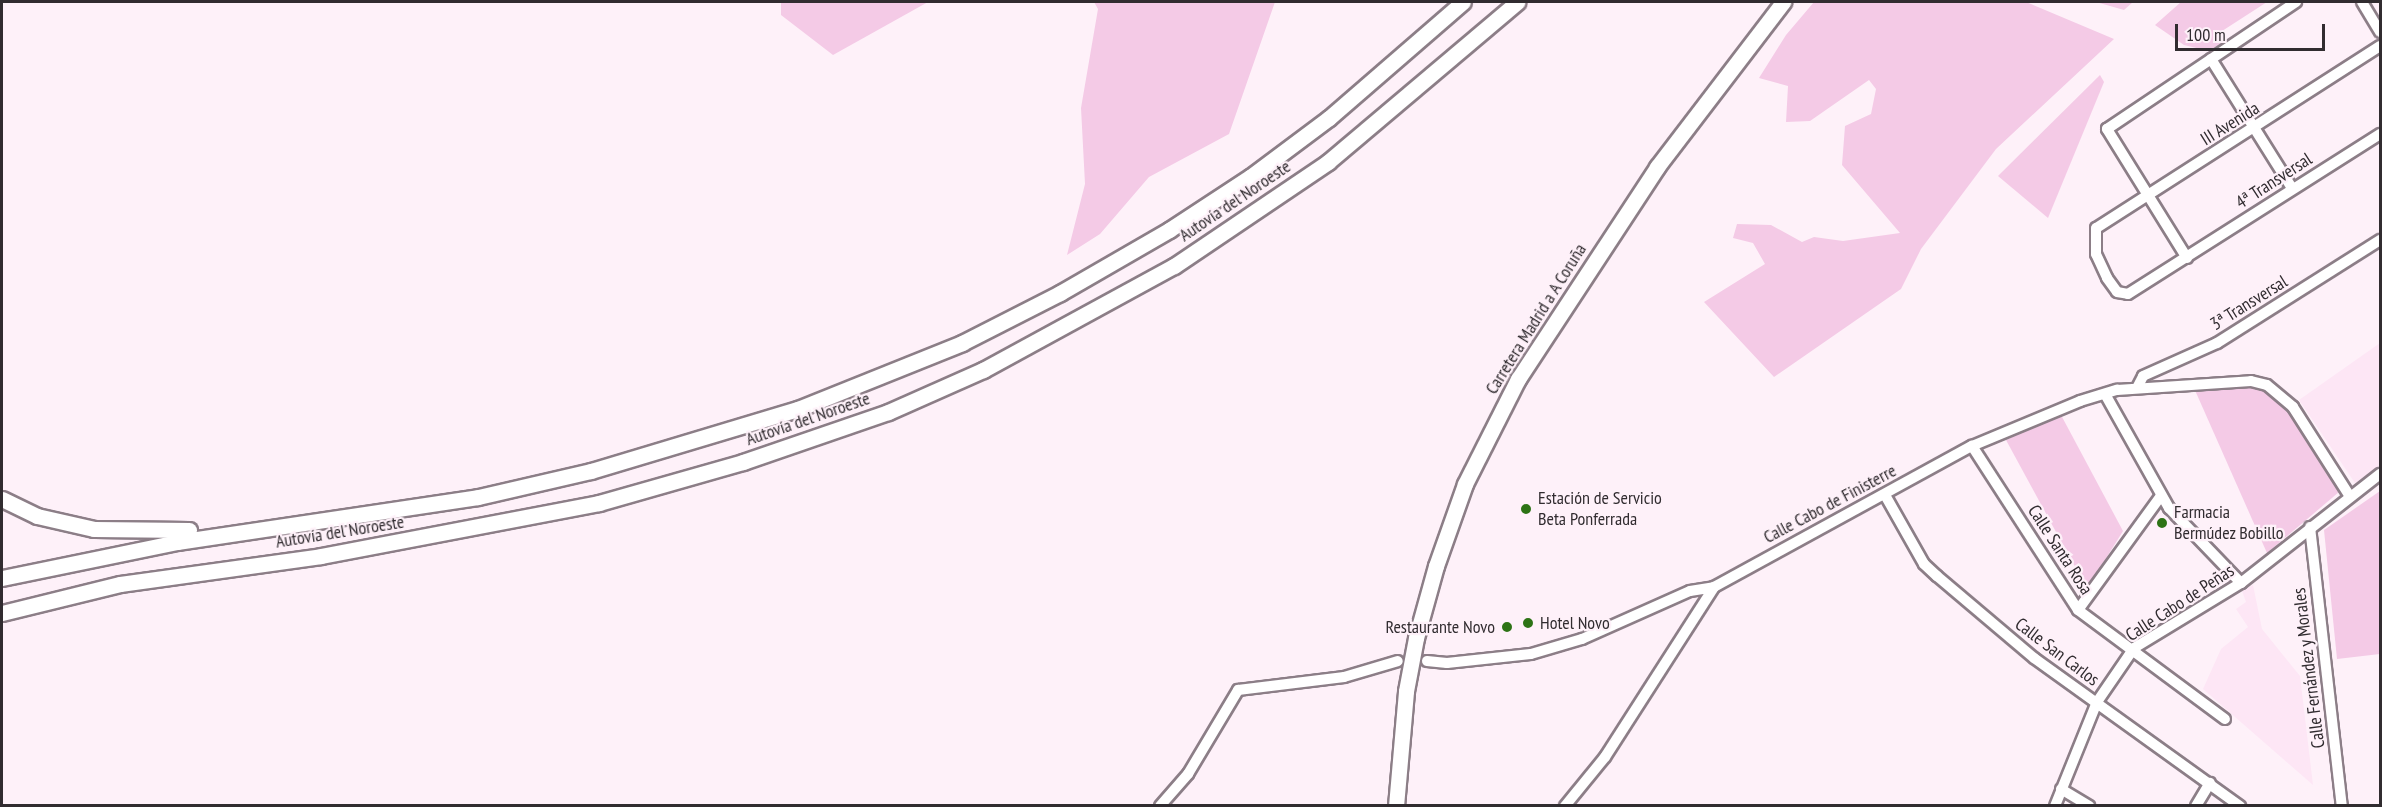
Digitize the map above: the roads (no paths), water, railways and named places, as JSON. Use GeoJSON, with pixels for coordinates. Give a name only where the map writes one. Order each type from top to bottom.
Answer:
{"type":"FeatureCollection","features":[{"type":"Feature","properties":{"kind":"highway","name":"Autovía del Noroeste"},"geometry":{"type":"LineString","coordinates":[[2,578],[177,542],[478,497],[563,476],[798,409],[962,343],[1060,294],[1250,177],[1338,110],[1463,2]]}},
{"type":"Feature","properties":{"kind":"highway","name":"Autovía del Noroeste"},"geometry":{"type":"LineString","coordinates":[[2,613],[120,584],[321,556],[598,503],[743,462],[888,412],[983,370],[1174,266],[1328,162],[1517,2]]}},
{"type":"Feature","properties":{"kind":"highway","name":"Carretera Madrid a A Coruña"},"geometry":{"type":"LineString","coordinates":[[1396,806],[1406,691],[1416,638],[1436,566],[1465,484],[1518,380],[1650,177],[1783,2]]}},
{"type":"Feature","properties":{"kind":"highway"},"geometry":{"type":"LineString","coordinates":[[2,499],[36,516],[70,525],[166,533],[368,508],[563,476]]}},
{"type":"Feature","properties":{"kind":"highway"},"geometry":{"type":"LineString","coordinates":[[2,620],[109,593],[321,556]]}},
{"type":"Feature","properties":{"kind":"street"},"geometry":{"type":"LineString","coordinates":[[2187,258],[2107,129],[2296,2]]}},
{"type":"Feature","properties":{"kind":"street"},"geometry":{"type":"LineString","coordinates":[[2362,2],[2380,32]]}},
{"type":"Feature","properties":{"kind":"street","name":"III Avenida"},"geometry":{"type":"LineString","coordinates":[[2122,293],[2107,278],[2096,254],[2096,228],[2256,129],[2380,46]]}},
{"type":"Feature","properties":{"kind":"street"},"geometry":{"type":"LineString","coordinates":[[2211,59],[2292,188]]}},
{"type":"Feature","properties":{"kind":"street","name":"4ª Transversal"},"geometry":{"type":"LineString","coordinates":[[2122,293],[2128,294],[2187,258],[2292,188],[2380,134]]}},
{"type":"Feature","properties":{"kind":"street","name":"3ª Transversal"},"geometry":{"type":"LineString","coordinates":[[2137,388],[2143,376],[2217,343],[2380,240]]}},
{"type":"Feature","properties":{"kind":"street","name":"Calle Cabo de Finisterre"},"geometry":{"type":"LineString","coordinates":[[1427,661],[1458,662],[1531,654],[1582,639],[1690,591],[1714,587],[1972,446],[2105,394],[2137,388],[2251,381],[2275,389],[2294,407],[2349,495]]}},
{"type":"Feature","properties":{"kind":"street"},"geometry":{"type":"LineString","coordinates":[[2105,394],[2160,496],[2241,583]]}},
{"type":"Feature","properties":{"kind":"street","name":"Calle Santa Rosa"},"geometry":{"type":"LineString","coordinates":[[1972,446],[2078,610],[2134,648],[2225,719]]}},
{"type":"Feature","properties":{"kind":"street","name":"Calle Cabo de Peñas"},"geometry":{"type":"LineString","coordinates":[[2055,806],[2097,702],[2134,648],[2241,583],[2349,495],[2380,474]]}},
{"type":"Feature","properties":{"kind":"street","name":"Calle San Carlos"},"geometry":{"type":"LineString","coordinates":[[1885,495],[1924,564],[2034,658],[2240,806]]}},
{"type":"Feature","properties":{"kind":"street"},"geometry":{"type":"LineString","coordinates":[[2078,610],[2160,496]]}},
{"type":"Feature","properties":{"kind":"street","name":"Calle Fernández y Morales"},"geometry":{"type":"LineString","coordinates":[[2310,527],[2342,806]]}},
{"type":"Feature","properties":{"kind":"street"},"geometry":{"type":"LineString","coordinates":[[1565,806],[1605,757],[1714,587]]}},
{"type":"Feature","properties":{"kind":"street"},"geometry":{"type":"LineString","coordinates":[[1160,806],[1188,774],[1238,690],[1344,677],[1398,661]]}},
{"type":"Feature","properties":{"kind":"street"},"geometry":{"type":"LineString","coordinates":[[2196,806],[2210,783]]}},
{"type":"Feature","properties":{"kind":"street"},"geometry":{"type":"LineString","coordinates":[[2061,789],[2089,806]]}},
{"type":"Feature","properties":{"kind":"place","name":"Estación de Servicio Beta Ponferrada"},"geometry":{"type":"Point","coordinates":[1526,509]}},
{"type":"Feature","properties":{"kind":"place","name":"Farmacia Bermúdez Bobillo"},"geometry":{"type":"Point","coordinates":[2162,523]}},
{"type":"Feature","properties":{"kind":"place","name":"Hotel Novo"},"geometry":{"type":"Point","coordinates":[1528,623]}},
{"type":"Feature","properties":{"kind":"place","name":"Restaurante Novo"},"geometry":{"type":"Point","coordinates":[1507,627]}}]}
